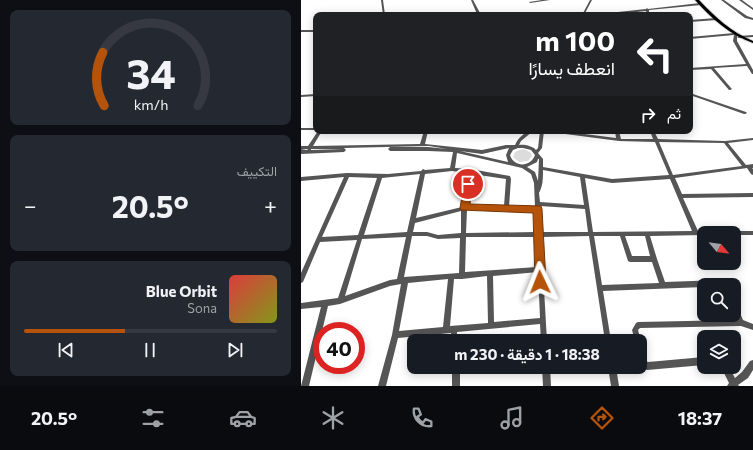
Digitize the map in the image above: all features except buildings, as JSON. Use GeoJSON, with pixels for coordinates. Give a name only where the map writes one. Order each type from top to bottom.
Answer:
{"type":"FeatureCollection","features":[{"type":"Feature","properties":{"kind":"main road"},"geometry":{"type":"LineString","coordinates":[[697,0],[735,35],[753,42]]}},
{"type":"Feature","properties":{"kind":"street"},"geometry":{"type":"LineString","coordinates":[[382,0],[384,12]]}},
{"type":"Feature","properties":{"kind":"street"},"geometry":{"type":"LineString","coordinates":[[472,0],[478,12]]}},
{"type":"Feature","properties":{"kind":"street"},"geometry":{"type":"LineString","coordinates":[[530,2],[549,0]]}},
{"type":"Feature","properties":{"kind":"street"},"geometry":{"type":"LineString","coordinates":[[585,12],[591,0]]}},
{"type":"Feature","properties":{"kind":"street"},"geometry":{"type":"LineString","coordinates":[[666,0],[671,6]]}},
{"type":"Feature","properties":{"kind":"street"},"geometry":{"type":"LineString","coordinates":[[722,0],[747,17],[753,19]]}},
{"type":"Feature","properties":{"kind":"street"},"geometry":{"type":"LineString","coordinates":[[740,0],[753,9]]}},
{"type":"Feature","properties":{"kind":"street"},"geometry":{"type":"LineString","coordinates":[[623,12],[700,4]]}},
{"type":"Feature","properties":{"kind":"street"},"geometry":{"type":"LineString","coordinates":[[693,21],[716,19]]}},
{"type":"Feature","properties":{"kind":"street"},"geometry":{"type":"LineString","coordinates":[[301,31],[313,31]]}},
{"type":"Feature","properties":{"kind":"street"},"geometry":{"type":"LineString","coordinates":[[693,38],[735,35],[735,41],[753,73]]}},
{"type":"Feature","properties":{"kind":"street"},"geometry":{"type":"LineString","coordinates":[[739,37],[753,36]]}},
{"type":"Feature","properties":{"kind":"street"},"geometry":{"type":"LineString","coordinates":[[693,69],[748,65]]}},
{"type":"Feature","properties":{"kind":"street"},"geometry":{"type":"LineString","coordinates":[[711,67],[730,89]]}},
{"type":"Feature","properties":{"kind":"street"},"geometry":{"type":"LineString","coordinates":[[301,97],[313,95]]}},
{"type":"Feature","properties":{"kind":"street"},"geometry":{"type":"LineString","coordinates":[[693,95],[745,112]]}},
{"type":"Feature","properties":{"kind":"street"},"geometry":{"type":"LineString","coordinates":[[301,129],[313,129]]}},
{"type":"Feature","properties":{"kind":"street"},"geometry":{"type":"LineString","coordinates":[[309,150],[318,134]]}},
{"type":"Feature","properties":{"kind":"street"},"geometry":{"type":"LineString","coordinates":[[422,145],[425,134]]}},
{"type":"Feature","properties":{"kind":"street"},"geometry":{"type":"LineString","coordinates":[[514,164],[510,162],[508,156],[509,152],[515,147],[519,140],[527,134]]}},
{"type":"Feature","properties":{"kind":"street"},"geometry":{"type":"LineString","coordinates":[[522,166],[533,163],[540,148],[542,134]]}},
{"type":"Feature","properties":{"kind":"street"},"geometry":{"type":"LineString","coordinates":[[573,134],[619,140],[657,142],[725,142],[753,139]]}},
{"type":"Feature","properties":{"kind":"street"},"geometry":{"type":"LineString","coordinates":[[618,134],[619,140]]}},
{"type":"Feature","properties":{"kind":"street"},"geometry":{"type":"LineString","coordinates":[[320,240],[409,234],[427,234],[438,237],[463,235],[697,233],[671,177],[654,134]]}},
{"type":"Feature","properties":{"kind":"street"},"geometry":{"type":"LineString","coordinates":[[725,142],[753,173]]}},
{"type":"Feature","properties":{"kind":"street"},"geometry":{"type":"LineString","coordinates":[[301,152],[317,149],[422,145],[482,152],[506,147],[530,147],[541,160],[540,183],[536,196]]}},
{"type":"Feature","properties":{"kind":"street"},"geometry":{"type":"LineString","coordinates":[[301,148],[309,150]]}},
{"type":"Feature","properties":{"kind":"street"},"geometry":{"type":"LineString","coordinates":[[317,149],[428,149],[455,152],[522,166],[534,174],[539,235],[543,334]]}},
{"type":"Feature","properties":{"kind":"street"},"geometry":{"type":"LineString","coordinates":[[452,169],[455,152]]}},
{"type":"Feature","properties":{"kind":"street"},"geometry":{"type":"LineString","coordinates":[[541,168],[612,180],[671,177],[749,167]]}},
{"type":"Feature","properties":{"kind":"street"},"geometry":{"type":"LineString","coordinates":[[301,179],[347,175],[388,176],[452,169],[470,171],[508,177],[506,208]]}},
{"type":"Feature","properties":{"kind":"street"},"geometry":{"type":"LineString","coordinates":[[382,386],[395,335],[409,234],[423,171]]}},
{"type":"Feature","properties":{"kind":"street"},"geometry":{"type":"LineString","coordinates":[[462,276],[465,208],[470,171]]}},
{"type":"Feature","properties":{"kind":"street"},"geometry":{"type":"LineString","coordinates":[[301,280],[320,240],[347,175]]}},
{"type":"Feature","properties":{"kind":"street"},"geometry":{"type":"LineString","coordinates":[[340,301],[359,237],[380,176]]}},
{"type":"Feature","properties":{"kind":"street"},"geometry":{"type":"LineString","coordinates":[[582,176],[601,288],[607,334]]}},
{"type":"Feature","properties":{"kind":"street"},"geometry":{"type":"LineString","coordinates":[[681,196],[753,195]]}},
{"type":"Feature","properties":{"kind":"street"},"geometry":{"type":"LineString","coordinates":[[413,221],[465,208],[587,207]]}},
{"type":"Feature","properties":{"kind":"street"},"geometry":{"type":"LineString","coordinates":[[741,233],[753,233]]}},
{"type":"Feature","properties":{"kind":"street"},"geometry":{"type":"LineString","coordinates":[[622,234],[630,259],[654,259]]}},
{"type":"Feature","properties":{"kind":"street"},"geometry":{"type":"LineString","coordinates":[[647,234],[663,284]]}},
{"type":"Feature","properties":{"kind":"street"},"geometry":{"type":"LineString","coordinates":[[301,306],[340,301],[402,280],[540,269]]}},
{"type":"Feature","properties":{"kind":"street"},"geometry":{"type":"LineString","coordinates":[[489,274],[491,325]]}},
{"type":"Feature","properties":{"kind":"street"},"geometry":{"type":"LineString","coordinates":[[451,277],[450,330],[451,334]]}},
{"type":"Feature","properties":{"kind":"street"},"geometry":{"type":"LineString","coordinates":[[601,288],[697,283]]}},
{"type":"Feature","properties":{"kind":"street"},"geometry":{"type":"LineString","coordinates":[[305,386],[325,304]]}},
{"type":"Feature","properties":{"kind":"street"},"geometry":{"type":"LineString","coordinates":[[395,335],[542,321]]}},
{"type":"Feature","properties":{"kind":"street"},"geometry":{"type":"LineString","coordinates":[[636,334],[635,330],[638,325],[741,323],[753,327]]}},
{"type":"Feature","properties":{"kind":"street"},"geometry":{"type":"LineString","coordinates":[[647,366],[697,362]]}},
{"type":"Feature","properties":{"kind":"street"},"geometry":{"type":"LineString","coordinates":[[728,374],[733,385],[745,375],[753,364]]}},
{"type":"Feature","properties":{"kind":"street"},"geometry":{"type":"LineString","coordinates":[[455,374],[456,386]]}},
{"type":"Feature","properties":{"kind":"street"},"geometry":{"type":"LineString","coordinates":[[546,374],[547,386]]}},
{"type":"Feature","properties":{"kind":"street"},"geometry":{"type":"LineString","coordinates":[[613,374],[615,386]]}},
{"type":"Feature","properties":{"kind":"shaded area"},"geometry":{"type":"Polygon","coordinates":[[[522,149],[531,153],[532,156],[528,161],[519,162],[513,157],[515,152],[522,149]]]}},
{"type":"Feature","properties":{"kind":"route"},"geometry":{"type":"LineString","coordinates":[[468,184],[465,208],[537,209],[540,282]]}}]}
